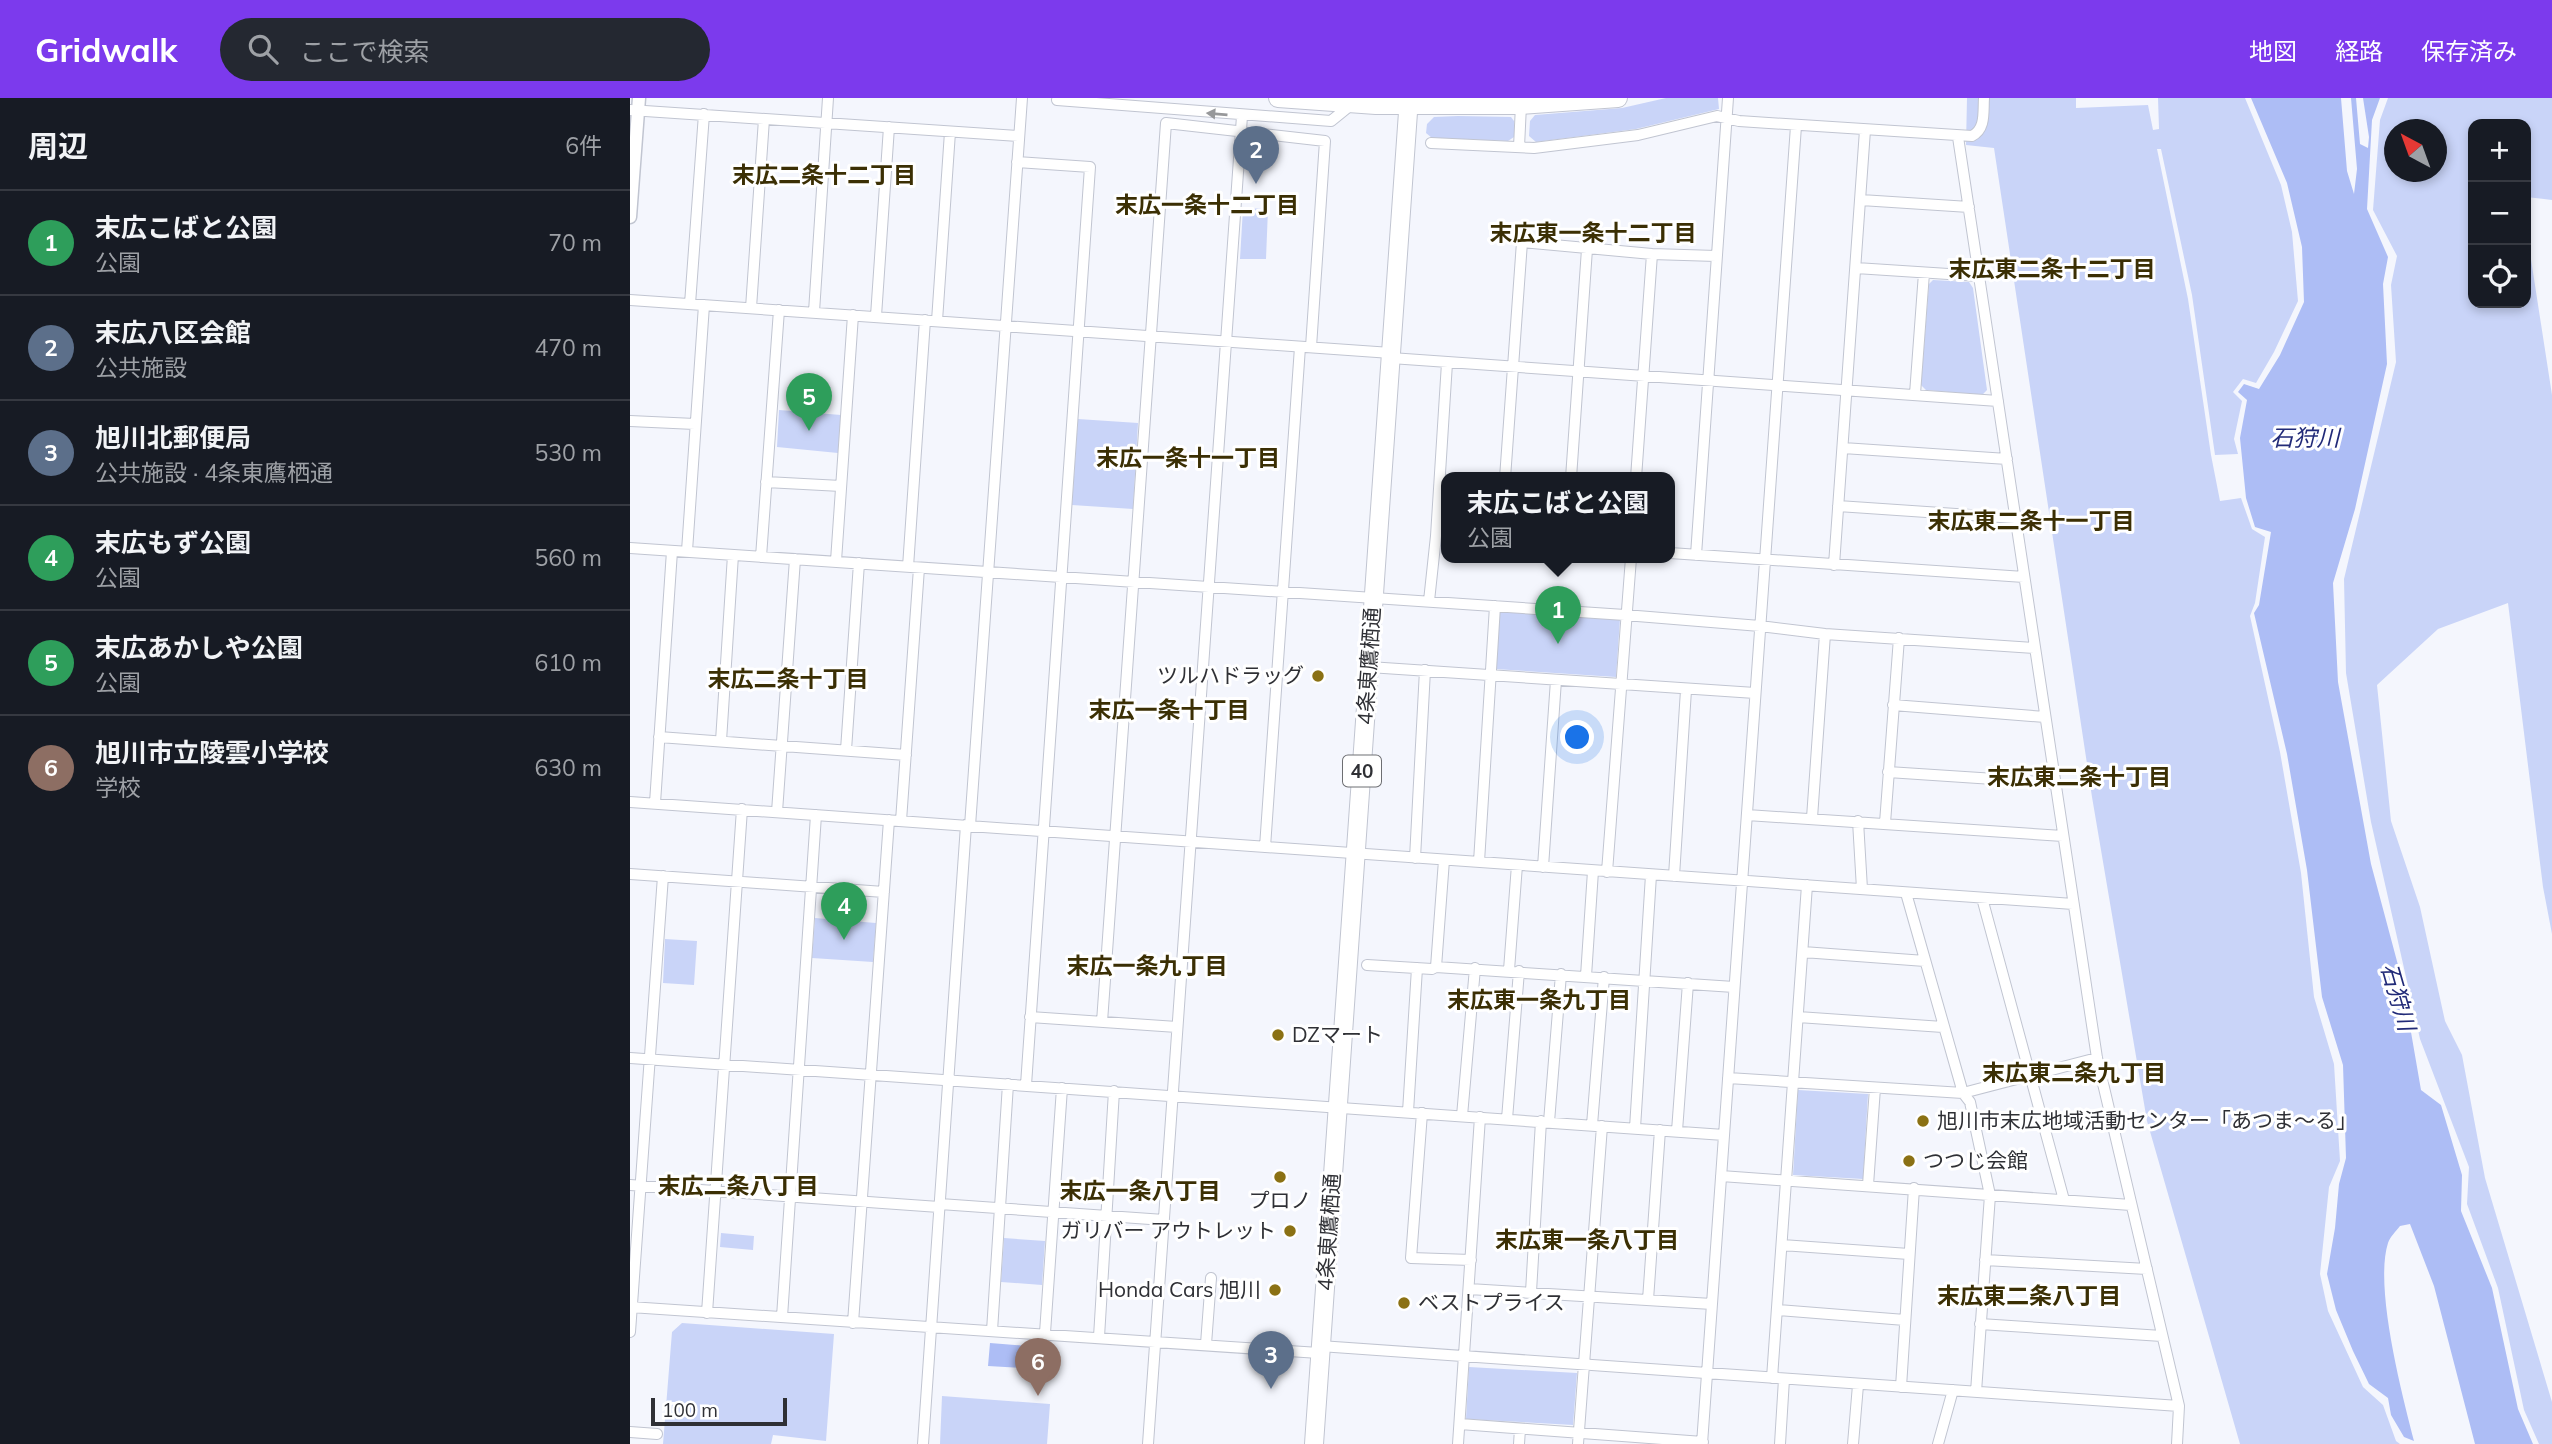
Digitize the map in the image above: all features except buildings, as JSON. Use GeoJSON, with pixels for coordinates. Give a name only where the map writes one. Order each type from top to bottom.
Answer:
{"type":"FeatureCollection","features":[{"type":"Feature","properties":{"kind":"highway"},"geometry":{"type":"LineString","coordinates":[[1278,98],[1352,104],[1409,102],[1521,105],[1618,98]]}},
{"type":"Feature","properties":{"kind":"highway","name":"4条東鷹栖通"},"geometry":{"type":"LineString","coordinates":[[1314,1444],[1409,102]]}},
{"type":"Feature","properties":{"kind":"street"},"geometry":{"type":"LineString","coordinates":[[814,312],[828,98]]}},
{"type":"Feature","properties":{"kind":"street"},"geometry":{"type":"LineString","coordinates":[[923,1444],[1022,98]]}},
{"type":"Feature","properties":{"kind":"street"},"geometry":{"type":"LineString","coordinates":[[1696,555],[1728,98]]}},
{"type":"Feature","properties":{"kind":"street"},"geometry":{"type":"LineString","coordinates":[[1431,143],[1519,148],[1593,142],[1638,135],[1717,116],[1796,126],[1972,136],[1979,133],[1982,126],[1984,98]]}},
{"type":"Feature","properties":{"kind":"street"},"geometry":{"type":"LineString","coordinates":[[1057,100],[1331,121],[1352,104]]}},
{"type":"Feature","properties":{"kind":"street"},"geometry":{"type":"LineString","coordinates":[[1519,148],[1521,105]]}},
{"type":"Feature","properties":{"kind":"street"},"geometry":{"type":"LineString","coordinates":[[630,217],[636,106],[764,119],[1019,136]]}},
{"type":"Feature","properties":{"kind":"street"},"geometry":{"type":"LineString","coordinates":[[690,304],[704,114]]}},
{"type":"Feature","properties":{"kind":"street"},"geometry":{"type":"LineString","coordinates":[[1148,1444],[1242,116]]}},
{"type":"Feature","properties":{"kind":"street"},"geometry":{"type":"LineString","coordinates":[[751,308],[764,119]]}},
{"type":"Feature","properties":{"kind":"street"},"geometry":{"type":"LineString","coordinates":[[1102,1022],[1166,123],[1325,141],[1283,594],[1265,847]]}},
{"type":"Feature","properties":{"kind":"street"},"geometry":{"type":"LineString","coordinates":[[1460,1424],[1520,1429],[1578,1439],[1702,1443],[1796,126]]}},
{"type":"Feature","properties":{"kind":"street"},"geometry":{"type":"LineString","coordinates":[[876,316],[889,128]]}},
{"type":"Feature","properties":{"kind":"street"},"geometry":{"type":"LineString","coordinates":[[1834,565],[1866,130]]}},
{"type":"Feature","properties":{"kind":"street"},"geometry":{"type":"LineString","coordinates":[[937,321],[950,132]]}},
{"type":"Feature","properties":{"kind":"street"},"geometry":{"type":"LineString","coordinates":[[1958,137],[2097,1058],[2179,1406],[2177,1444]]}},
{"type":"Feature","properties":{"kind":"street"},"geometry":{"type":"LineString","coordinates":[[1017,162],[1090,167],[1026,1085]]}},
{"type":"Feature","properties":{"kind":"street"},"geometry":{"type":"LineString","coordinates":[[1861,201],[1969,207]]}},
{"type":"Feature","properties":{"kind":"street"},"geometry":{"type":"LineString","coordinates":[[1505,472],[1522,242],[1652,254],[1716,256]]}},
{"type":"Feature","properties":{"kind":"street"},"geometry":{"type":"LineString","coordinates":[[1570,472],[1587,249]]}},
{"type":"Feature","properties":{"kind":"street"},"geometry":{"type":"LineString","coordinates":[[1636,472],[1652,254]]}},
{"type":"Feature","properties":{"kind":"street"},"geometry":{"type":"LineString","coordinates":[[1856,268],[1979,276]]}},
{"type":"Feature","properties":{"kind":"street"},"geometry":{"type":"LineString","coordinates":[[1915,394],[1924,273]]}},
{"type":"Feature","properties":{"kind":"street"},"geometry":{"type":"LineString","coordinates":[[630,300],[1306,347],[1447,363],[1643,378],[1998,401]]}},
{"type":"Feature","properties":{"kind":"street"},"geometry":{"type":"LineString","coordinates":[[687,551],[704,305]]}},
{"type":"Feature","properties":{"kind":"street"},"geometry":{"type":"LineString","coordinates":[[761,556],[779,310]]}},
{"type":"Feature","properties":{"kind":"street"},"geometry":{"type":"LineString","coordinates":[[836,562],[853,315]]}},
{"type":"Feature","properties":{"kind":"street"},"geometry":{"type":"LineString","coordinates":[[908,567],[925,320]]}},
{"type":"Feature","properties":{"kind":"street"},"geometry":{"type":"LineString","coordinates":[[1443,472],[1447,363]]}},
{"type":"Feature","properties":{"kind":"street"},"geometry":{"type":"LineString","coordinates":[[630,421],[695,424]]}},
{"type":"Feature","properties":{"kind":"street"},"geometry":{"type":"LineString","coordinates":[[1843,448],[2007,459]]}},
{"type":"Feature","properties":{"kind":"street"},"geometry":{"type":"LineString","coordinates":[[766,482],[841,486]]}},
{"type":"Feature","properties":{"kind":"street"},"geometry":{"type":"LineString","coordinates":[[1838,506],[2015,518]]}},
{"type":"Feature","properties":{"kind":"street"},"geometry":{"type":"LineString","coordinates":[[1429,601],[1441,536]]}},
{"type":"Feature","properties":{"kind":"street"},"geometry":{"type":"LineString","coordinates":[[630,548],[1134,581],[1283,594],[1429,601],[1760,626],[1825,634],[2035,648]]}},
{"type":"Feature","properties":{"kind":"street"},"geometry":{"type":"LineString","coordinates":[[655,803],[672,551]]}},
{"type":"Feature","properties":{"kind":"street"},"geometry":{"type":"LineString","coordinates":[[1675,553],[2024,578]]}},
{"type":"Feature","properties":{"kind":"street"},"geometry":{"type":"LineString","coordinates":[[721,741],[733,555]]}},
{"type":"Feature","properties":{"kind":"street"},"geometry":{"type":"LineString","coordinates":[[777,812],[795,559]]}},
{"type":"Feature","properties":{"kind":"street"},"geometry":{"type":"LineString","coordinates":[[846,750],[859,563]]}},
{"type":"Feature","properties":{"kind":"street"},"geometry":{"type":"LineString","coordinates":[[1607,872],[1630,563]]}},
{"type":"Feature","properties":{"kind":"street"},"geometry":{"type":"LineString","coordinates":[[853,1323],[884,892],[906,755],[919,568]]}},
{"type":"Feature","properties":{"kind":"street"},"geometry":{"type":"LineString","coordinates":[[1479,862],[1495,606]]}},
{"type":"Feature","properties":{"kind":"street"},"geometry":{"type":"LineString","coordinates":[[1812,818],[1825,634]]}},
{"type":"Feature","properties":{"kind":"street"},"geometry":{"type":"LineString","coordinates":[[1885,823],[1899,638]]}},
{"type":"Feature","properties":{"kind":"street"},"geometry":{"type":"LineString","coordinates":[[1369,667],[1755,693]]}},
{"type":"Feature","properties":{"kind":"street"},"geometry":{"type":"LineString","coordinates":[[1415,858],[1425,670]]}},
{"type":"Feature","properties":{"kind":"street"},"geometry":{"type":"LineString","coordinates":[[1543,867],[1556,680]]}},
{"type":"Feature","properties":{"kind":"street"},"geometry":{"type":"LineString","coordinates":[[1674,876],[1686,690]]}},
{"type":"Feature","properties":{"kind":"street"},"geometry":{"type":"LineString","coordinates":[[1894,705],[2045,717]]}},
{"type":"Feature","properties":{"kind":"street"},"geometry":{"type":"LineString","coordinates":[[659,737],[906,755]]}},
{"type":"Feature","properties":{"kind":"street"},"geometry":{"type":"LineString","coordinates":[[1888,772],[2055,783]]}},
{"type":"Feature","properties":{"kind":"street"},"geometry":{"type":"LineString","coordinates":[[630,802],[2073,904]]}},
{"type":"Feature","properties":{"kind":"street"},"geometry":{"type":"LineString","coordinates":[[708,1312],[742,809]]}},
{"type":"Feature","properties":{"kind":"street"},"geometry":{"type":"LineString","coordinates":[[782,1317],[816,815]]}},
{"type":"Feature","properties":{"kind":"street"},"geometry":{"type":"LineString","coordinates":[[1747,815],[2063,836]]}},
{"type":"Feature","properties":{"kind":"street"},"geometry":{"type":"LineString","coordinates":[[1858,821],[1861,890]]}},
{"type":"Feature","properties":{"kind":"street"},"geometry":{"type":"LineString","coordinates":[[1436,967],[1444,860]]}},
{"type":"Feature","properties":{"kind":"street"},"geometry":{"type":"LineString","coordinates":[[1507,1119],[1517,865]]}},
{"type":"Feature","properties":{"kind":"street"},"geometry":{"type":"LineString","coordinates":[[1586,976],[1593,871]]}},
{"type":"Feature","properties":{"kind":"street"},"geometry":{"type":"LineString","coordinates":[[630,874],[884,892]]}},
{"type":"Feature","properties":{"kind":"street"},"geometry":{"type":"LineString","coordinates":[[1635,1128],[1651,875]]}},
{"type":"Feature","properties":{"kind":"street"},"geometry":{"type":"LineString","coordinates":[[630,1332],[635,1186],[650,1060],[663,876]]}},
{"type":"Feature","properties":{"kind":"street"},"geometry":{"type":"LineString","coordinates":[[1772,1378],[1807,886]]}},
{"type":"Feature","properties":{"kind":"street"},"geometry":{"type":"LineString","coordinates":[[1906,892],[1943,1027],[1964,1093],[1970,1102],[1990,1195],[1976,1392]]}},
{"type":"Feature","properties":{"kind":"street"},"geometry":{"type":"LineString","coordinates":[[1982,898],[2064,1200]]}},
{"type":"Feature","properties":{"kind":"street"},"geometry":{"type":"LineString","coordinates":[[1802,952],[1925,961]]}},
{"type":"Feature","properties":{"kind":"street"},"geometry":{"type":"LineString","coordinates":[[1367,965],[1514,970],[1734,987]]}},
{"type":"Feature","properties":{"kind":"street"},"geometry":{"type":"LineString","coordinates":[[1408,1112],[1417,968]]}},
{"type":"Feature","properties":{"kind":"street"},"geometry":{"type":"LineString","coordinates":[[1462,1116],[1475,968]]}},
{"type":"Feature","properties":{"kind":"street"},"geometry":{"type":"LineString","coordinates":[[1531,1292],[1561,974]]}},
{"type":"Feature","properties":{"kind":"street"},"geometry":{"type":"LineString","coordinates":[[1578,1439],[1604,977]]}},
{"type":"Feature","properties":{"kind":"street"},"geometry":{"type":"LineString","coordinates":[[1677,1131],[1688,983]]}},
{"type":"Feature","properties":{"kind":"street"},"geometry":{"type":"LineString","coordinates":[[1030,1017],[1177,1027]]}},
{"type":"Feature","properties":{"kind":"street"},"geometry":{"type":"LineString","coordinates":[[1798,1017],[1943,1027]]}},
{"type":"Feature","properties":{"kind":"street"},"geometry":{"type":"LineString","coordinates":[[630,1058],[1724,1135]]}},
{"type":"Feature","properties":{"kind":"street"},"geometry":{"type":"LineString","coordinates":[[1728,1078],[1964,1093],[2097,1058]]}},
{"type":"Feature","properties":{"kind":"street"},"geometry":{"type":"LineString","coordinates":[[992,1331],[1008,1084]]}},
{"type":"Feature","properties":{"kind":"street"},"geometry":{"type":"LineString","coordinates":[[1045,1333],[1062,1088]]}},
{"type":"Feature","properties":{"kind":"street"},"geometry":{"type":"LineString","coordinates":[[1868,1185],[1875,1088]]}},
{"type":"Feature","properties":{"kind":"street"},"geometry":{"type":"LineString","coordinates":[[1099,1337],[1114,1091]]}},
{"type":"Feature","properties":{"kind":"street"},"geometry":{"type":"LineString","coordinates":[[1422,1113],[1411,1258],[1471,1260]]}},
{"type":"Feature","properties":{"kind":"street"},"geometry":{"type":"LineString","coordinates":[[1458,1444],[1480,1117]]}},
{"type":"Feature","properties":{"kind":"street"},"geometry":{"type":"LineString","coordinates":[[1648,1300],[1660,1130]]}},
{"type":"Feature","properties":{"kind":"street"},"geometry":{"type":"LineString","coordinates":[[1721,1175],[2131,1205]]}},
{"type":"Feature","properties":{"kind":"street"},"geometry":{"type":"LineString","coordinates":[[635,1186],[1164,1220]]}},
{"type":"Feature","properties":{"kind":"street"},"geometry":{"type":"LineString","coordinates":[[1901,1387],[1914,1188]]}},
{"type":"Feature","properties":{"kind":"street"},"geometry":{"type":"LineString","coordinates":[[1782,1245],[1909,1254]]}},
{"type":"Feature","properties":{"kind":"street"},"geometry":{"type":"LineString","coordinates":[[1985,1259],[2147,1269]]}},
{"type":"Feature","properties":{"kind":"street"},"geometry":{"type":"LineString","coordinates":[[1206,1344],[1211,1278]]}},
{"type":"Feature","properties":{"kind":"street"},"geometry":{"type":"LineString","coordinates":[[1469,1289],[1712,1304]]}},
{"type":"Feature","properties":{"kind":"street"},"geometry":{"type":"LineString","coordinates":[[631,1307],[930,1328],[1464,1356],[2179,1406]]}},
{"type":"Feature","properties":{"kind":"street"},"geometry":{"type":"LineString","coordinates":[[1778,1310],[1905,1320]]}},
{"type":"Feature","properties":{"kind":"street"},"geometry":{"type":"LineString","coordinates":[[1980,1324],[2162,1336]]}},
{"type":"Feature","properties":{"kind":"street"},"geometry":{"type":"LineString","coordinates":[[1780,1444],[1784,1379]]}},
{"type":"Feature","properties":{"kind":"street"},"geometry":{"type":"LineString","coordinates":[[1853,1444],[1858,1385]]}},
{"type":"Feature","properties":{"kind":"street"},"geometry":{"type":"LineString","coordinates":[[1938,1444],[1953,1390]]}},
{"type":"Feature","properties":{"kind":"street"},"geometry":{"type":"LineString","coordinates":[[1519,1444],[1520,1429]]}},
{"type":"Feature","properties":{"kind":"street"},"geometry":{"type":"LineString","coordinates":[[630,1432],[657,1434]]}},
{"type":"Feature","properties":{"kind":"shaded area"},"geometry":{"type":"Polygon","coordinates":[[[1666,98],[1718,98],[1719,109],[1636,129],[1536,142],[1529,136],[1530,121],[1535,115],[1622,108],[1666,98]]]}},
{"type":"Feature","properties":{"kind":"shaded area"},"geometry":{"type":"Polygon","coordinates":[[[1967,98],[2076,98],[2076,108],[2148,105],[2153,130],[2159,129],[2158,98],[2245,98],[2281,185],[2292,232],[2298,301],[2256,383],[2243,379],[2233,392],[2242,401],[2234,439],[2238,454],[2215,455],[2192,295],[2161,149],[2157,149],[2188,299],[2220,501],[2241,498],[2252,529],[2265,537],[2255,603],[2250,616],[2280,752],[2301,873],[2314,997],[2334,1064],[2340,1161],[2329,1187],[2320,1274],[2328,1311],[2363,1387],[2383,1405],[2396,1441],[2400,1444],[2240,1444],[2147,1121],[2092,797],[1994,148],[1966,145],[1967,98]]]}},
{"type":"Feature","properties":{"kind":"shaded area"},"geometry":{"type":"Polygon","coordinates":[[[2388,98],[2552,98],[2552,200],[2531,198],[2531,119],[2468,119],[2468,308],[2531,308],[2531,259],[2552,395],[2552,934],[2543,887],[2508,603],[2438,629],[2377,685],[2391,821],[2420,907],[2445,1021],[2462,1055],[2485,1178],[2552,1402],[2552,1444],[2539,1444],[2524,1410],[2498,1288],[2467,1204],[2469,1167],[2420,1039],[2371,822],[2346,673],[2344,579],[2396,362],[2391,285],[2397,256],[2373,210],[2380,120],[2388,98]]]}},
{"type":"Feature","properties":{"kind":"shaded area"},"geometry":{"type":"Polygon","coordinates":[[[1434,117],[1511,117],[1514,121],[1514,137],[1508,141],[1432,138],[1426,133],[1427,124],[1434,117]]]}},
{"type":"Feature","properties":{"kind":"shaded area"},"geometry":{"type":"Polygon","coordinates":[[[1243,208],[1268,209],[1266,259],[1240,259],[1243,208]]]}},
{"type":"Feature","properties":{"kind":"shaded area"},"geometry":{"type":"Polygon","coordinates":[[[1933,280],[1969,282],[1973,288],[1987,390],[1982,395],[1926,390],[1921,385],[1929,284],[1933,280]]]}},
{"type":"Feature","properties":{"kind":"shaded area"},"geometry":{"type":"Polygon","coordinates":[[[779,410],[841,415],[838,453],[777,447],[779,410]]]}},
{"type":"Feature","properties":{"kind":"shaded area"},"geometry":{"type":"Polygon","coordinates":[[[1078,419],[1138,423],[1133,509],[1072,505],[1078,419]]]}},
{"type":"Feature","properties":{"kind":"shaded area"},"geometry":{"type":"Polygon","coordinates":[[[1499,611],[1620,619],[1616,677],[1495,669],[1499,611]]]}},
{"type":"Feature","properties":{"kind":"shaded area"},"geometry":{"type":"Polygon","coordinates":[[[815,918],[876,923],[873,962],[812,958],[815,918]]]}},
{"type":"Feature","properties":{"kind":"shaded area"},"geometry":{"type":"Polygon","coordinates":[[[665,939],[697,941],[694,985],[663,983],[665,939]]]}},
{"type":"Feature","properties":{"kind":"shaded area"},"geometry":{"type":"Polygon","coordinates":[[[1798,1090],[1868,1094],[1863,1179],[1793,1175],[1798,1090]]]}},
{"type":"Feature","properties":{"kind":"shaded area"},"geometry":{"type":"Polygon","coordinates":[[[721,1233],[754,1236],[753,1250],[720,1247],[721,1233]]]}},
{"type":"Feature","properties":{"kind":"shaded area"},"geometry":{"type":"Polygon","coordinates":[[[1004,1238],[1045,1241],[1042,1285],[1001,1282],[1004,1238]]]}},
{"type":"Feature","properties":{"kind":"shaded area"},"geometry":{"type":"Polygon","coordinates":[[[682,1323],[834,1334],[826,1441],[773,1435],[771,1444],[663,1444],[672,1332],[682,1323]]]}},
{"type":"Feature","properties":{"kind":"shaded area"},"geometry":{"type":"Polygon","coordinates":[[[1469,1367],[1577,1373],[1573,1425],[1466,1419],[1469,1367]]]}},
{"type":"Feature","properties":{"kind":"shaded area"},"geometry":{"type":"Polygon","coordinates":[[[942,1396],[1050,1404],[1047,1444],[940,1444],[942,1396]]]}},
{"type":"Feature","properties":{"kind":"water","name":"石狩川"},"geometry":{"type":"Polygon","coordinates":[[[2251,98],[2341,98],[2347,171],[2354,194],[2357,169],[2351,98],[2356,98],[2360,144],[2368,148],[2363,98],[2380,98],[2372,120],[2367,209],[2388,257],[2383,284],[2387,364],[2355,509],[2333,583],[2338,682],[2371,864],[2402,980],[2421,1090],[2441,1105],[2462,1175],[2461,1211],[2492,1288],[2518,1409],[2533,1444],[2475,1444],[2434,1286],[2410,1224],[2400,1226],[2389,1241],[2384,1286],[2391,1341],[2414,1441],[2404,1437],[2391,1415],[2388,1398],[2369,1384],[2336,1310],[2327,1274],[2339,1184],[2346,1158],[2343,1065],[2322,997],[2307,870],[2287,754],[2254,613],[2259,605],[2271,532],[2255,527],[2246,498],[2240,438],[2247,400],[2238,392],[2244,384],[2259,389],[2280,355],[2304,302],[2302,247],[2287,183],[2251,98]]]}},
{"type":"Feature","properties":{"kind":"water"},"geometry":{"type":"Polygon","coordinates":[[[990,1343],[1039,1347],[1038,1369],[988,1366],[990,1343]]]}},
{"type":"Feature","properties":{"kind":"place","name":"末広八区会館"},"geometry":{"type":"Point","coordinates":[1256,184]}},
{"type":"Feature","properties":{"kind":"place","name":"末広あかしや公園"},"geometry":{"type":"Point","coordinates":[809,431]}},
{"type":"Feature","properties":{"kind":"place","name":"末広こばと公園"},"geometry":{"type":"Point","coordinates":[1558,644]}},
{"type":"Feature","properties":{"kind":"place","name":"ツルハドラッグ"},"geometry":{"type":"Point","coordinates":[1318,676]}},
{"type":"Feature","properties":{"kind":"place","name":"末広もず公園"},"geometry":{"type":"Point","coordinates":[844,940]}},
{"type":"Feature","properties":{"kind":"place","name":"DZマート"},"geometry":{"type":"Point","coordinates":[1278,1035]}},
{"type":"Feature","properties":{"kind":"place","name":"旭川市末広地域活動センター「あつま〜る」"},"geometry":{"type":"Point","coordinates":[1923,1121]}},
{"type":"Feature","properties":{"kind":"place","name":"つつじ会館"},"geometry":{"type":"Point","coordinates":[1909,1161]}},
{"type":"Feature","properties":{"kind":"place","name":"プロノ"},"geometry":{"type":"Point","coordinates":[1280,1177]}},
{"type":"Feature","properties":{"kind":"place","name":"ガリバー アウトレット"},"geometry":{"type":"Point","coordinates":[1290,1231]}},
{"type":"Feature","properties":{"kind":"place","name":"Honda Cars 旭川"},"geometry":{"type":"Point","coordinates":[1275,1290]}},
{"type":"Feature","properties":{"kind":"place","name":"ベストプライス"},"geometry":{"type":"Point","coordinates":[1404,1303]}},
{"type":"Feature","properties":{"kind":"place","name":"旭川北郵便局"},"geometry":{"type":"Point","coordinates":[1271,1389]}},
{"type":"Feature","properties":{"kind":"place","name":"旭川市立陵雲小学校"},"geometry":{"type":"Point","coordinates":[1038,1396]}},
{"type":"Feature","properties":{"kind":"district","name":"末広二条十二丁目"},"geometry":{"type":"Point","coordinates":[824,175]}},
{"type":"Feature","properties":{"kind":"district","name":"末広一条十二丁目"},"geometry":{"type":"Point","coordinates":[1207,205]}},
{"type":"Feature","properties":{"kind":"district","name":"末広東一条十二丁目"},"geometry":{"type":"Point","coordinates":[1593,233]}},
{"type":"Feature","properties":{"kind":"district","name":"末広東二条十二丁目"},"geometry":{"type":"Point","coordinates":[2052,269]}},
{"type":"Feature","properties":{"kind":"district","name":"末広一条十一丁目"},"geometry":{"type":"Point","coordinates":[1188,458]}},
{"type":"Feature","properties":{"kind":"district","name":"末広東二条十一丁目"},"geometry":{"type":"Point","coordinates":[2031,521]}},
{"type":"Feature","properties":{"kind":"district","name":"末広二条十丁目"},"geometry":{"type":"Point","coordinates":[788,679]}},
{"type":"Feature","properties":{"kind":"district","name":"末広一条十丁目"},"geometry":{"type":"Point","coordinates":[1169,710]}},
{"type":"Feature","properties":{"kind":"district","name":"末広東二条十丁目"},"geometry":{"type":"Point","coordinates":[2079,777]}},
{"type":"Feature","properties":{"kind":"district","name":"末広一条九丁目"},"geometry":{"type":"Point","coordinates":[1147,966]}},
{"type":"Feature","properties":{"kind":"district","name":"末広東一条九丁目"},"geometry":{"type":"Point","coordinates":[1539,1000]}},
{"type":"Feature","properties":{"kind":"district","name":"末広東二条九丁目"},"geometry":{"type":"Point","coordinates":[2074,1073]}},
{"type":"Feature","properties":{"kind":"district","name":"末広二条八丁目"},"geometry":{"type":"Point","coordinates":[738,1186]}},
{"type":"Feature","properties":{"kind":"district","name":"末広一条八丁目"},"geometry":{"type":"Point","coordinates":[1140,1191]}},
{"type":"Feature","properties":{"kind":"district","name":"末広東一条八丁目"},"geometry":{"type":"Point","coordinates":[1587,1240]}},
{"type":"Feature","properties":{"kind":"district","name":"末広東二条八丁目"},"geometry":{"type":"Point","coordinates":[2029,1296]}}]}
